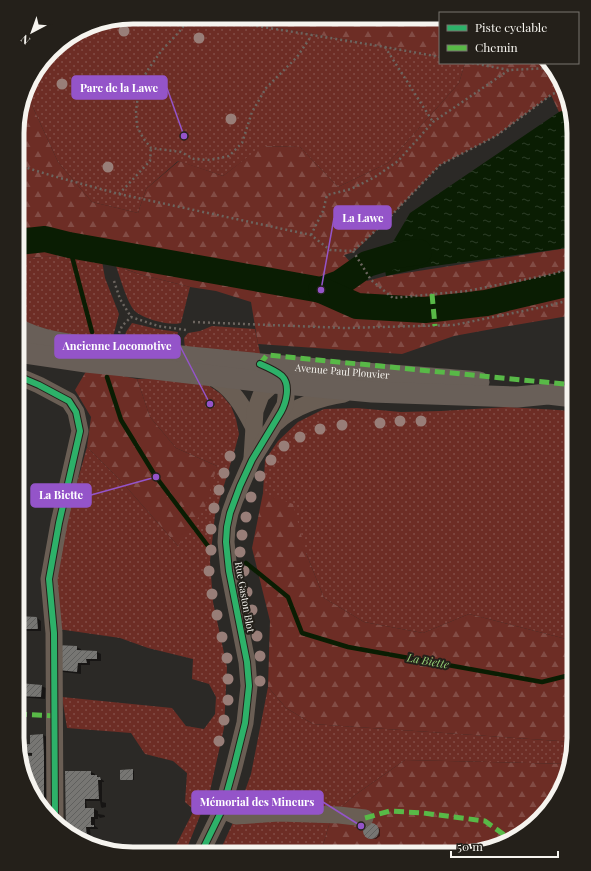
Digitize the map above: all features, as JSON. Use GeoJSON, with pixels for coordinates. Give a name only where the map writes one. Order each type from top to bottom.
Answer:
{"type":"FeatureCollection","features":[{"type":"Feature","properties":{"kind":"main road","name":"Avenue Paul Plouvier"},"geometry":{"type":"LineString","coordinates":[[24,332],[46,340],[67,344],[260,364],[527,386],[548,394]]}},
{"type":"Feature","properties":{"kind":"main road","name":"Avenue Paul Plouvier"},"geometry":{"type":"LineString","coordinates":[[24,350],[86,362],[281,381],[372,392],[517,397],[548,394],[567,396]]}},
{"type":"Feature","properties":{"kind":"street"},"geometry":{"type":"LineString","coordinates":[[24,348],[36,346],[53,347],[67,344]]}},
{"type":"Feature","properties":{"kind":"street"},"geometry":{"type":"LineString","coordinates":[[260,364],[281,381],[292,375],[364,379],[398,376]]}},
{"type":"Feature","properties":{"kind":"street","name":"Rue Gaston Blot"},"geometry":{"type":"LineString","coordinates":[[208,375],[223,383],[232,393],[245,409],[254,428]]}},
{"type":"Feature","properties":{"kind":"street"},"geometry":{"type":"LineString","coordinates":[[24,379],[69,401],[76,412],[80,431],[58,523],[49,579],[54,633],[56,815]]}},
{"type":"Feature","properties":{"kind":"street","name":"Rue Gaston Blot"},"geometry":{"type":"LineString","coordinates":[[204,847],[222,810],[245,723],[249,686],[247,662],[229,571],[226,542],[230,513],[234,499],[252,460],[272,428],[284,404],[286,397],[281,381],[261,395],[255,411],[252,460]]}},
{"type":"Feature","properties":{"kind":"street","name":"Rue Gaston Blot"},"geometry":{"type":"LineString","coordinates":[[272,428],[281,418],[291,412],[324,397],[372,392]]}},
{"type":"Feature","properties":{"kind":"street"},"geometry":{"type":"LineString","coordinates":[[222,810],[236,816],[278,813],[339,815],[365,818]]}},
{"type":"Feature","properties":{"kind":"path"},"geometry":{"type":"LineString","coordinates":[[119,194],[150,161],[151,148],[143,138],[137,126],[136,111],[139,88],[147,71],[162,50],[185,24]]}},
{"type":"Feature","properties":{"kind":"path"},"geometry":{"type":"LineString","coordinates":[[243,24],[439,57]]}},
{"type":"Feature","properties":{"kind":"path"},"geometry":{"type":"LineString","coordinates":[[151,148],[181,152],[194,159],[210,160],[229,156],[242,143],[252,112],[266,88],[297,57],[312,36]]}},
{"type":"Feature","properties":{"kind":"path"},"geometry":{"type":"LineString","coordinates":[[385,47],[433,122]]}},
{"type":"Feature","properties":{"kind":"path"},"geometry":{"type":"LineString","coordinates":[[477,64],[510,70],[546,68]]}},
{"type":"Feature","properties":{"kind":"path"},"geometry":{"type":"LineString","coordinates":[[311,235],[323,211],[327,195],[351,189],[375,177],[398,161],[433,122],[510,70]]}},
{"type":"Feature","properties":{"kind":"path"},"geometry":{"type":"LineString","coordinates":[[24,168],[119,194],[311,235],[330,250],[354,251],[384,223],[440,165],[496,136],[552,94],[559,92]]}},
{"type":"Feature","properties":{"kind":"path"},"geometry":{"type":"LineString","coordinates":[[354,251],[371,280],[393,298],[467,291],[553,274],[567,269]]}},
{"type":"Feature","properties":{"kind":"path"},"geometry":{"type":"LineString","coordinates":[[114,281],[120,299],[131,317],[158,326],[186,330]]}},
{"type":"Feature","properties":{"kind":"path"},"geometry":{"type":"LineString","coordinates":[[193,322],[346,328],[454,325],[567,301]]}},
{"type":"Feature","properties":{"kind":"path"},"geometry":{"type":"LineString","coordinates":[[118,336],[122,326],[131,317]]}},
{"type":"Feature","properties":{"kind":"green space"},"geometry":{"type":"Polygon","coordinates":[[[125,24],[252,24],[439,57],[439,64],[465,64],[459,83],[388,163],[338,187],[300,147],[263,146],[223,176],[178,161],[146,189],[138,213],[92,202],[58,162],[29,100],[32,91],[46,66],[61,51],[72,42],[91,32],[111,26],[125,24]]]}},
{"type":"Feature","properties":{"kind":"green space"},"geometry":{"type":"Polygon","coordinates":[[[252,24],[439,24],[439,57],[252,24]]]}},
{"type":"Feature","properties":{"kind":"green space"},"geometry":{"type":"Polygon","coordinates":[[[465,64],[542,64],[556,85],[565,110],[559,112],[551,95],[496,136],[440,165],[354,252],[344,255],[367,281],[386,276],[567,248],[567,316],[454,336],[402,354],[258,344],[251,302],[216,291],[190,287],[139,274],[89,256],[24,258],[24,133],[25,118],[29,100],[58,162],[92,202],[138,213],[146,189],[179,161],[223,176],[262,146],[300,147],[338,187],[388,163],[459,83],[465,64]]]}},
{"type":"Feature","properties":{"kind":"green space"},"geometry":{"type":"Polygon","coordinates":[[[89,256],[102,261],[105,278],[119,314],[112,341],[80,339],[24,323],[24,258],[89,256]]]}},
{"type":"Feature","properties":{"kind":"green space"},"geometry":{"type":"Polygon","coordinates":[[[116,266],[139,274],[190,287],[181,323],[172,324],[156,321],[136,312],[127,298],[116,266]]]}},
{"type":"Feature","properties":{"kind":"green space"},"geometry":{"type":"Polygon","coordinates":[[[132,323],[178,332],[176,340],[178,351],[123,343],[126,332],[132,323]]]}},
{"type":"Feature","properties":{"kind":"green space"},"geometry":{"type":"Polygon","coordinates":[[[212,326],[255,329],[261,358],[185,350],[184,338],[188,333],[200,331],[212,326]]]}},
{"type":"Feature","properties":{"kind":"green space"},"geometry":{"type":"Polygon","coordinates":[[[88,368],[137,379],[150,417],[176,448],[217,466],[205,508],[178,546],[122,482],[87,447],[91,417],[75,390],[88,368]]]}},
{"type":"Feature","properties":{"kind":"green space"},"geometry":{"type":"Polygon","coordinates":[[[164,378],[208,385],[221,394],[231,406],[236,419],[239,434],[215,515],[210,561],[213,602],[227,667],[224,728],[210,791],[187,847],[175,847],[194,810],[185,802],[187,773],[173,761],[145,754],[131,733],[67,728],[62,697],[172,708],[186,726],[204,729],[215,714],[216,697],[209,684],[192,679],[193,659],[148,648],[120,638],[58,629],[55,581],[65,525],[87,447],[122,482],[178,546],[217,466],[176,448],[150,417],[137,379],[164,378]]]}},
{"type":"Feature","properties":{"kind":"green space"},"geometry":{"type":"Polygon","coordinates":[[[508,407],[567,411],[567,639],[469,614],[423,633],[364,622],[324,598],[306,553],[263,493],[265,460],[278,441],[298,422],[324,409],[357,408],[401,412],[508,407]]]}},
{"type":"Feature","properties":{"kind":"green space"},"geometry":{"type":"Polygon","coordinates":[[[263,493],[293,504],[306,553],[324,598],[364,622],[423,633],[469,614],[567,639],[567,742],[313,724],[286,708],[268,687],[270,621],[252,548],[263,493]]]}},
{"type":"Feature","properties":{"kind":"green space"},"geometry":{"type":"Polygon","coordinates":[[[268,687],[286,708],[313,724],[567,742],[564,764],[405,760],[355,795],[332,815],[324,847],[222,847],[236,816],[251,774],[268,687]]]}},
{"type":"Feature","properties":{"kind":"green space"},"geometry":{"type":"Polygon","coordinates":[[[405,760],[564,764],[556,786],[549,799],[530,820],[519,829],[506,836],[480,845],[466,847],[324,847],[332,815],[355,795],[405,760]]]}},
{"type":"Feature","properties":{"kind":"water"},"geometry":{"type":"Polygon","coordinates":[[[565,110],[567,125],[567,248],[427,267],[386,276],[383,259],[410,213],[559,112],[565,110]]]}},
{"type":"Feature","properties":{"kind":"building"},"geometry":{"type":"Polygon","coordinates":[[[24,616],[37,617],[38,629],[24,629],[24,616]]]}},
{"type":"Feature","properties":{"kind":"building"},"geometry":{"type":"Polygon","coordinates":[[[57,645],[77,646],[77,650],[97,651],[97,659],[86,659],[87,663],[78,663],[77,672],[58,670],[57,645]]]}},
{"type":"Feature","properties":{"kind":"building"},"geometry":{"type":"Polygon","coordinates":[[[24,683],[42,685],[41,697],[24,696],[24,683]]]}},
{"type":"Feature","properties":{"kind":"building"},"geometry":{"type":"Polygon","coordinates":[[[43,734],[44,801],[35,786],[26,760],[25,756],[32,756],[32,753],[25,752],[24,746],[24,744],[30,744],[30,735],[43,734]]]}},
{"type":"Feature","properties":{"kind":"building"},"geometry":{"type":"Polygon","coordinates":[[[133,769],[133,780],[120,780],[120,770],[133,769]]]}},
{"type":"Feature","properties":{"kind":"building"},"geometry":{"type":"Polygon","coordinates":[[[65,771],[91,771],[91,775],[97,775],[97,777],[100,777],[101,780],[98,780],[99,799],[85,799],[85,808],[94,808],[94,817],[91,817],[91,825],[94,825],[94,827],[86,827],[87,837],[66,824],[65,771]]]}},
{"type":"Feature","properties":{"kind":"building"},"geometry":{"type":"Polygon","coordinates":[[[368,823],[374,823],[379,828],[377,837],[374,839],[368,839],[363,834],[363,828],[368,823]]]}},
{"type":"Feature","properties":{"kind":"waterway"},"geometry":{"type":"LineString","coordinates":[[24,241],[45,239],[69,245],[321,290],[340,283],[367,264],[397,255],[419,252]]}},
{"type":"Feature","properties":{"kind":"waterway","name":"La Biette"},"geometry":{"type":"LineString","coordinates":[[69,245],[92,332]]}},
{"type":"Feature","properties":{"kind":"waterway"},"geometry":{"type":"LineString","coordinates":[[321,290],[357,306],[425,310],[486,303],[567,284]]}},
{"type":"Feature","properties":{"kind":"waterway","name":"La Biette"},"geometry":{"type":"LineString","coordinates":[[107,377],[121,420],[156,477],[208,546]]}},
{"type":"Feature","properties":{"kind":"waterway","name":"La Biette"},"geometry":{"type":"LineString","coordinates":[[246,563],[288,597],[302,633],[348,647],[542,682],[567,676]]}},
{"type":"Feature","properties":{"kind":"marked path"},"geometry":{"type":"LineString","coordinates":[[432,294],[435,326]]}},
{"type":"Feature","properties":{"kind":"marked path"},"geometry":{"type":"LineString","coordinates":[[260,364],[267,355],[567,384]]}},
{"type":"Feature","properties":{"kind":"marked path"},"geometry":{"type":"LineString","coordinates":[[24,714],[55,716]]}},
{"type":"Feature","properties":{"kind":"marked path"},"geometry":{"type":"LineString","coordinates":[[365,818],[390,811],[423,813],[485,821],[506,836]]}},
{"type":"Feature","properties":{"kind":"cycle path"},"geometry":{"type":"LineString","coordinates":[[204,847],[222,810],[245,723],[249,686],[247,662],[229,571],[226,542],[227,527],[230,513],[240,486],[252,460],[281,412],[285,404],[287,394],[285,380],[282,376],[260,364]]}},
{"type":"Feature","properties":{"kind":"cycle path"},"geometry":{"type":"LineString","coordinates":[[24,379],[69,401],[76,412],[80,431],[59,523],[49,579],[54,633],[55,814]]}},
{"type":"Feature","properties":{"kind":"place","name":"Parc de la Lawe"},"geometry":{"type":"Point","coordinates":[184,136]}},
{"type":"Feature","properties":{"kind":"place","name":"La Lawe"},"geometry":{"type":"Point","coordinates":[321,290]}},
{"type":"Feature","properties":{"kind":"place","name":"Ancienne Locomotive"},"geometry":{"type":"Point","coordinates":[210,404]}},
{"type":"Feature","properties":{"kind":"place","name":"La Biette"},"geometry":{"type":"Point","coordinates":[156,477]}},
{"type":"Feature","properties":{"kind":"place","name":"Mémorial des Mineurs"},"geometry":{"type":"Point","coordinates":[361,826]}}]}
